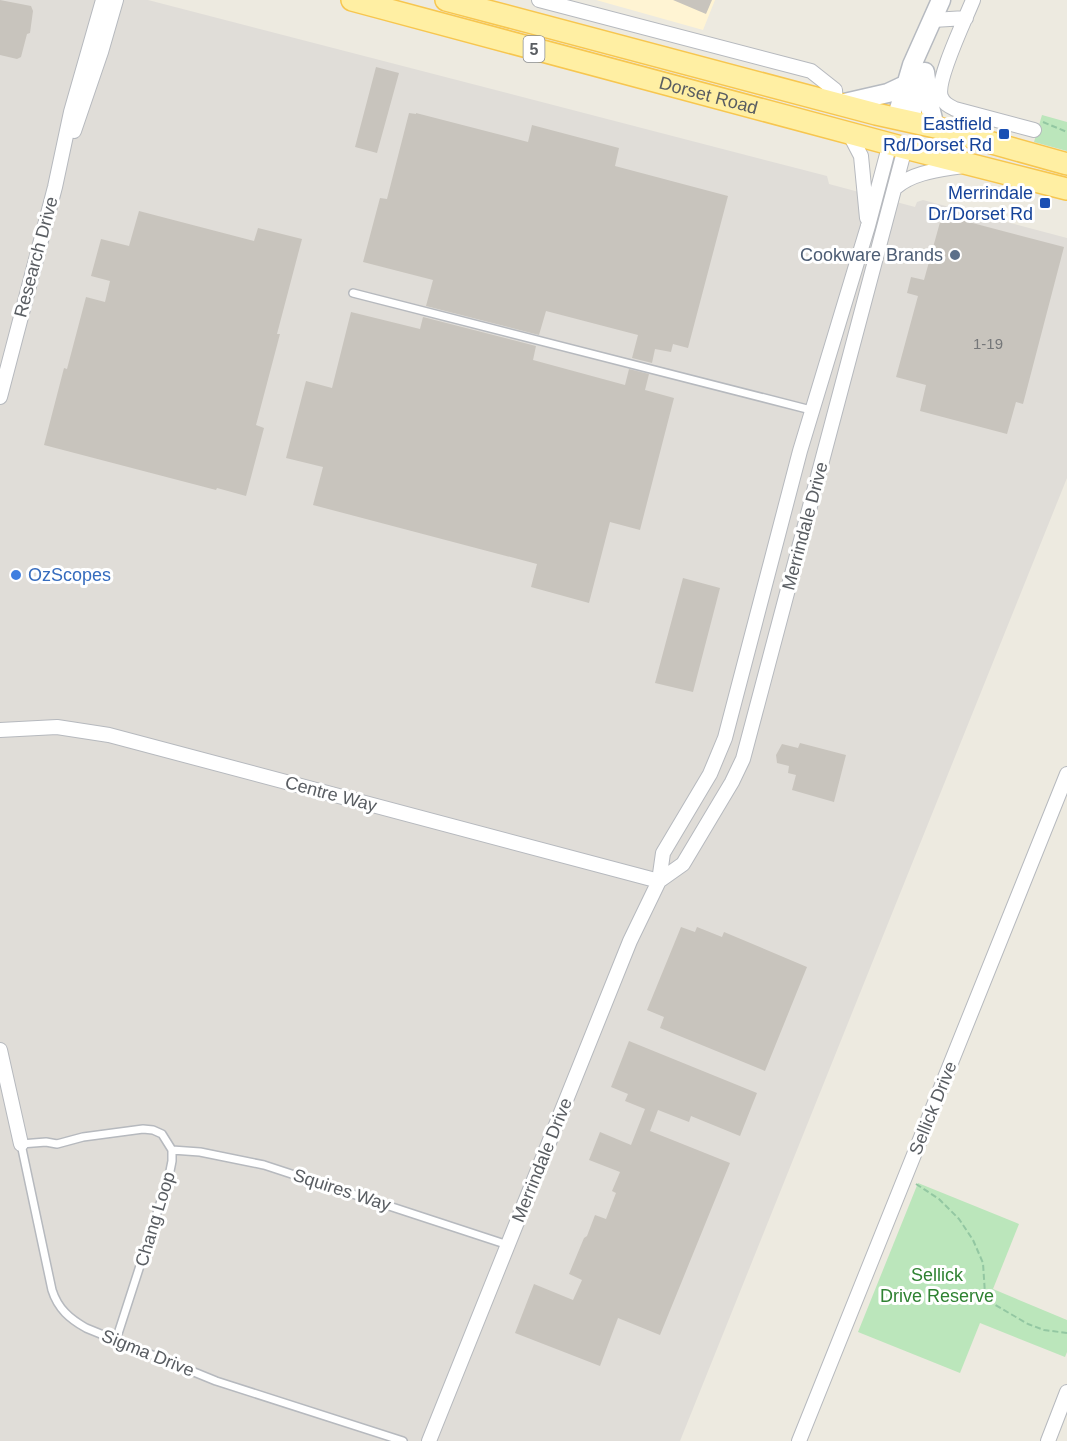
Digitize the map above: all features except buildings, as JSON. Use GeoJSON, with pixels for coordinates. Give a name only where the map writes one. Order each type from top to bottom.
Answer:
{"type":"FeatureCollection","features":[{"type":"Feature","properties":{"kind":"main road","name":"Dorset Road"},"geometry":{"type":"LineString","coordinates":[[352,0],[1067,189]]}},
{"type":"Feature","properties":{"kind":"main road","name":"Dorset Road"},"geometry":{"type":"LineString","coordinates":[[447,0],[486,4],[838,104],[934,127],[1067,164]]}},
{"type":"Feature","properties":{"kind":"main road"},"geometry":{"type":"LineString","coordinates":[[442,24],[447,0]]}},
{"type":"Feature","properties":{"kind":"main road"},"geometry":{"type":"LineString","coordinates":[[903,120],[905,85],[941,0]]}},
{"type":"Feature","properties":{"kind":"main road"},"geometry":{"type":"LineString","coordinates":[[897,145],[930,28]]}},
{"type":"Feature","properties":{"kind":"main road"},"geometry":{"type":"LineString","coordinates":[[923,59],[928,103],[934,127]]}},
{"type":"Feature","properties":{"kind":"main road"},"geometry":{"type":"LineString","coordinates":[[838,104],[888,93],[905,85]]}},
{"type":"Feature","properties":{"kind":"street","name":"Research Drive"},"geometry":{"type":"LineString","coordinates":[[55,187],[102,52],[116,0]]}},
{"type":"Feature","properties":{"kind":"street"},"geometry":{"type":"LineString","coordinates":[[538,0],[811,71],[836,90],[838,104]]}},
{"type":"Feature","properties":{"kind":"street"},"geometry":{"type":"LineString","coordinates":[[974,0],[940,80],[941,97],[946,104],[955,109],[1034,130]]}},
{"type":"Feature","properties":{"kind":"street","name":"Research Drive"},"geometry":{"type":"LineString","coordinates":[[0,398],[55,187],[71,112],[102,2]]}},
{"type":"Feature","properties":{"kind":"street"},"geometry":{"type":"LineString","coordinates":[[930,28],[966,18]]}},
{"type":"Feature","properties":{"kind":"street"},"geometry":{"type":"LineString","coordinates":[[849,133],[861,156],[868,226]]}},
{"type":"Feature","properties":{"kind":"street","name":"Merrindale Drive"},"geometry":{"type":"LineString","coordinates":[[659,881],[682,864],[732,782],[742,759],[896,187],[897,145]]}},
{"type":"Feature","properties":{"kind":"street","name":"Merrindale Drive"},"geometry":{"type":"LineString","coordinates":[[429,1441],[630,941],[659,881],[663,853],[710,774],[725,738],[811,410],[868,226],[897,145]]}},
{"type":"Feature","properties":{"kind":"street"},"geometry":{"type":"LineString","coordinates":[[896,187],[904,180],[918,174],[973,165]]}},
{"type":"Feature","properties":{"kind":"street"},"geometry":{"type":"LineString","coordinates":[[811,410],[834,415]]}},
{"type":"Feature","properties":{"kind":"street"},"geometry":{"type":"LineString","coordinates":[[774,549],[797,555]]}},
{"type":"Feature","properties":{"kind":"street","name":"Centre Way"},"geometry":{"type":"LineString","coordinates":[[0,730],[57,727],[109,735],[659,881]]}},
{"type":"Feature","properties":{"kind":"street","name":"Sellick Drive"},"geometry":{"type":"LineString","coordinates":[[799,1441],[1067,774]]}},
{"type":"Feature","properties":{"kind":"street"},"geometry":{"type":"LineString","coordinates":[[0,1050],[21,1144]]}},
{"type":"Feature","properties":{"kind":"street"},"geometry":{"type":"LineString","coordinates":[[1048,1441],[1067,1392]]}},
{"type":"Feature","properties":{"kind":"lane"},"geometry":{"type":"LineString","coordinates":[[353,293],[811,410]]}},
{"type":"Feature","properties":{"kind":"lane","name":"Chang Loop"},"geometry":{"type":"LineString","coordinates":[[21,1144],[46,1142],[57,1144],[83,1137],[143,1129],[162,1134],[172,1150],[169,1176],[116,1340]]}},
{"type":"Feature","properties":{"kind":"lane","name":"Sigma Drive"},"geometry":{"type":"LineString","coordinates":[[21,1144],[55,1299],[66,1315],[75,1322],[216,1381],[403,1441]]}},
{"type":"Feature","properties":{"kind":"lane","name":"Squires Way"},"geometry":{"type":"LineString","coordinates":[[172,1150],[200,1152],[264,1165],[508,1245]]}},
{"type":"Feature","properties":{"kind":"path"},"geometry":{"type":"LineString","coordinates":[[916,1184],[939,1199],[959,1220],[973,1240],[983,1263],[986,1294],[990,1302],[1028,1324],[1044,1330],[1067,1333]]}},
{"type":"Feature","properties":{"kind":"shaded area"},"geometry":{"type":"Polygon","coordinates":[[[0,0],[148,0],[827,176],[829,184],[915,207],[917,202],[923,200],[1067,238],[1067,478],[680,1441],[0,1441],[0,0]]]}},
{"type":"Feature","properties":{"kind":"shaded area"},"geometry":{"type":"Polygon","coordinates":[[[596,0],[715,0],[703,30],[596,0]]]}},
{"type":"Feature","properties":{"kind":"green space"},"geometry":{"type":"Polygon","coordinates":[[[1042,115],[1067,122],[1067,151],[1034,142],[1042,115]]]}},
{"type":"Feature","properties":{"kind":"green space","name":"Sellick Drive Reserve"},"geometry":{"type":"Polygon","coordinates":[[[918,1183],[1019,1224],[993,1289],[1067,1320],[1065,1357],[980,1323],[960,1373],[858,1332],[918,1183]]]}},
{"type":"Feature","properties":{"kind":"place","name":"Eastfield Rd/Dorset Rd"},"geometry":{"type":"Point","coordinates":[1004,134]}},
{"type":"Feature","properties":{"kind":"place","name":"Merrindale Dr/Dorset Rd"},"geometry":{"type":"Point","coordinates":[1045,203]}},
{"type":"Feature","properties":{"kind":"place","name":"Cookware Brands"},"geometry":{"type":"Point","coordinates":[955,255]}},
{"type":"Feature","properties":{"kind":"place","name":"OzScopes"},"geometry":{"type":"Point","coordinates":[16,575]}}]}
